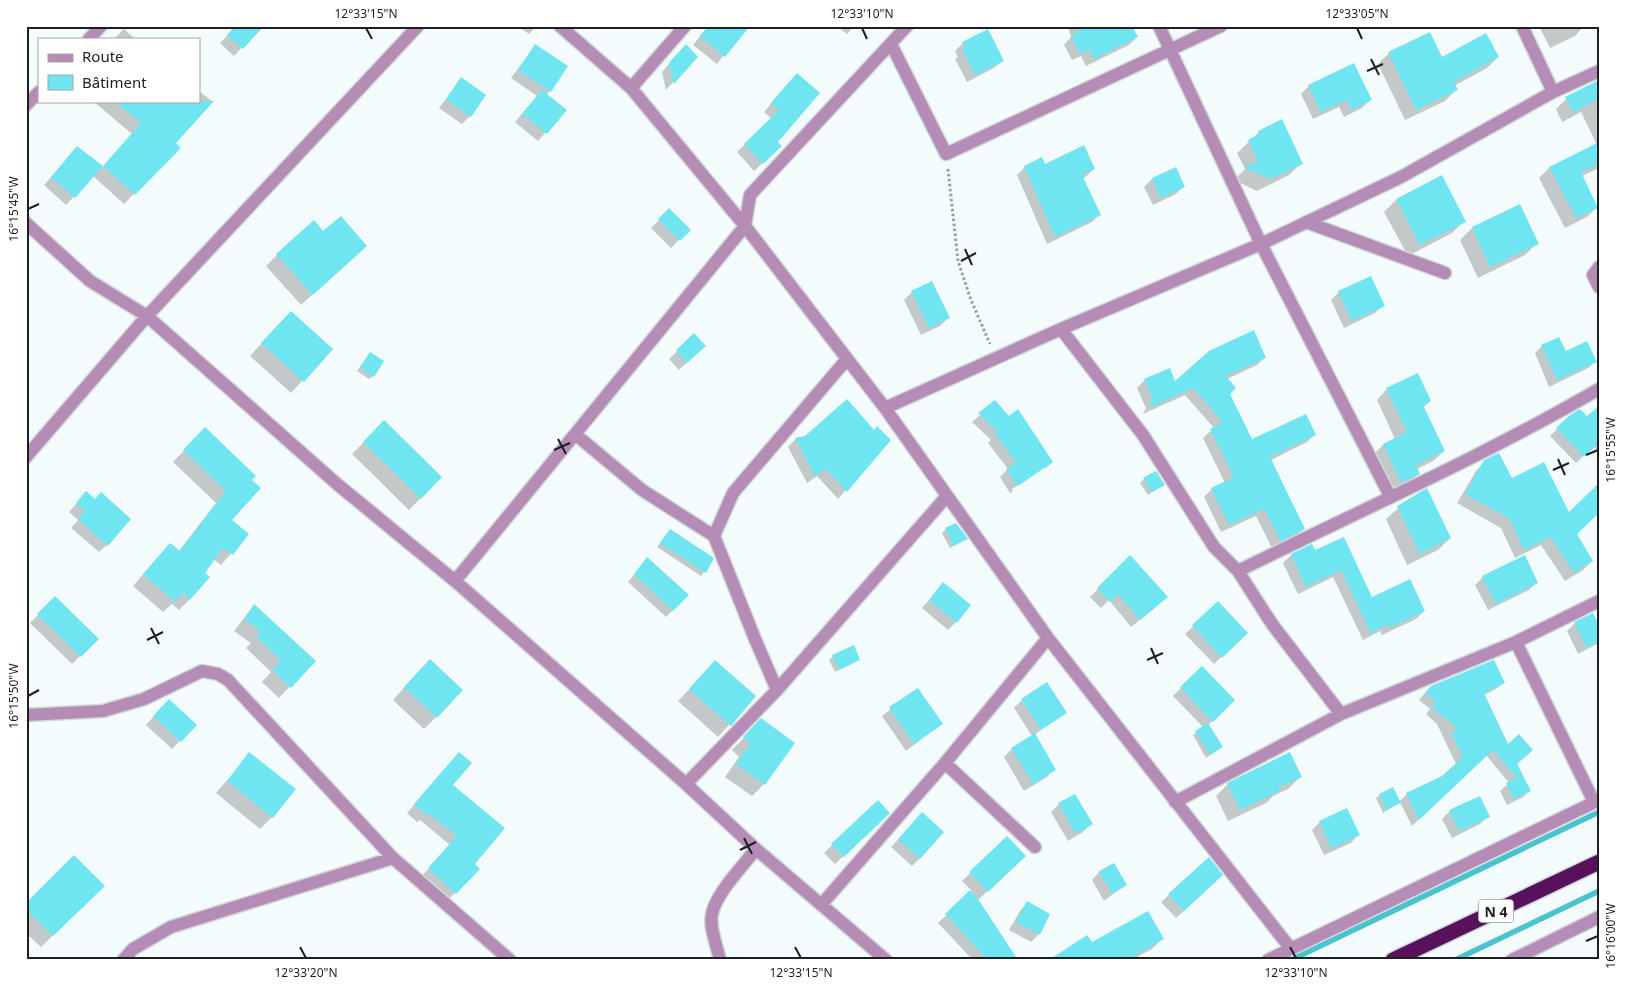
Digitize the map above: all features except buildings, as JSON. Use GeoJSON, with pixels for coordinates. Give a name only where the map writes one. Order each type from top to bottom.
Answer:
{"type":"FeatureCollection","features":[{"type":"Feature","properties":{"kind":"highway","name":"N 4"},"geometry":{"type":"LineString","coordinates":[[1393,960],[1599,862]]}},
{"type":"Feature","properties":{"kind":"street"},"geometry":{"type":"LineString","coordinates":[[90,38],[101,26]]}},
{"type":"Feature","properties":{"kind":"street"},"geometry":{"type":"LineString","coordinates":[[26,457],[147,316],[418,26]]}},
{"type":"Feature","properties":{"kind":"street"},"geometry":{"type":"LineString","coordinates":[[560,26],[631,88],[745,226],[885,408],[1048,638],[1291,949]]}},
{"type":"Feature","properties":{"kind":"street"},"geometry":{"type":"LineString","coordinates":[[631,88],[685,26]]}},
{"type":"Feature","properties":{"kind":"street"},"geometry":{"type":"LineString","coordinates":[[888,26],[899,35],[946,154],[1220,26]]}},
{"type":"Feature","properties":{"kind":"street"},"geometry":{"type":"LineString","coordinates":[[1159,26],[1261,244],[1390,496]]}},
{"type":"Feature","properties":{"kind":"street"},"geometry":{"type":"LineString","coordinates":[[1522,26],[1553,92]]}},
{"type":"Feature","properties":{"kind":"street"},"geometry":{"type":"LineString","coordinates":[[455,581],[745,226],[750,195],[899,35]]}},
{"type":"Feature","properties":{"kind":"street"},"geometry":{"type":"LineString","coordinates":[[885,408],[1061,329],[1261,244],[1401,177],[1553,92],[1599,71]]}},
{"type":"Feature","properties":{"kind":"street"},"geometry":{"type":"LineString","coordinates":[[26,105],[38,93]]}},
{"type":"Feature","properties":{"kind":"street"},"geometry":{"type":"LineString","coordinates":[[1306,222],[1445,273]]}},
{"type":"Feature","properties":{"kind":"street"},"geometry":{"type":"LineString","coordinates":[[26,223],[90,281],[147,316],[337,484],[455,581],[686,784],[756,849],[886,960]]}},
{"type":"Feature","properties":{"kind":"street"},"geometry":{"type":"LineString","coordinates":[[1599,266],[1593,275],[1599,287]]}},
{"type":"Feature","properties":{"kind":"street"},"geometry":{"type":"LineString","coordinates":[[1061,329],[1143,435],[1214,547],[1238,571],[1272,624],[1341,714]]}},
{"type":"Feature","properties":{"kind":"street"},"geometry":{"type":"LineString","coordinates":[[714,536],[732,493],[847,360]]}},
{"type":"Feature","properties":{"kind":"street"},"geometry":{"type":"LineString","coordinates":[[1238,571],[1390,496],[1458,466],[1599,389]]}},
{"type":"Feature","properties":{"kind":"street"},"geometry":{"type":"LineString","coordinates":[[575,434],[642,490],[714,536],[777,690]]}},
{"type":"Feature","properties":{"kind":"street"},"geometry":{"type":"LineString","coordinates":[[686,784],[777,690],[947,496]]}},
{"type":"Feature","properties":{"kind":"street"},"geometry":{"type":"LineString","coordinates":[[1176,802],[1341,714],[1516,642],[1599,601]]}},
{"type":"Feature","properties":{"kind":"street"},"geometry":{"type":"LineString","coordinates":[[821,905],[945,763],[1048,638]]}},
{"type":"Feature","properties":{"kind":"street"},"geometry":{"type":"LineString","coordinates":[[1268,960],[1596,801],[1516,642]]}},
{"type":"Feature","properties":{"kind":"street"},"geometry":{"type":"LineString","coordinates":[[26,715],[103,711],[144,699],[202,671],[218,674],[228,680],[393,858],[510,960]]}},
{"type":"Feature","properties":{"kind":"street"},"geometry":{"type":"LineString","coordinates":[[945,763],[1036,847]]}},
{"type":"Feature","properties":{"kind":"street"},"geometry":{"type":"LineString","coordinates":[[720,960],[714,938],[712,914],[719,898],[756,849]]}},
{"type":"Feature","properties":{"kind":"street"},"geometry":{"type":"LineString","coordinates":[[123,960],[133,949],[171,927],[393,858]]}},
{"type":"Feature","properties":{"kind":"street"},"geometry":{"type":"LineString","coordinates":[[1512,960],[1599,917]]}},
{"type":"Feature","properties":{"kind":"path"},"geometry":{"type":"LineString","coordinates":[[946,154],[958,261],[970,300],[996,358]]}},
{"type":"Feature","properties":{"kind":"waterway"},"geometry":{"type":"LineString","coordinates":[[1291,960],[1599,812]]}},
{"type":"Feature","properties":{"kind":"waterway"},"geometry":{"type":"LineString","coordinates":[[1455,960],[1599,891]]}}]}
